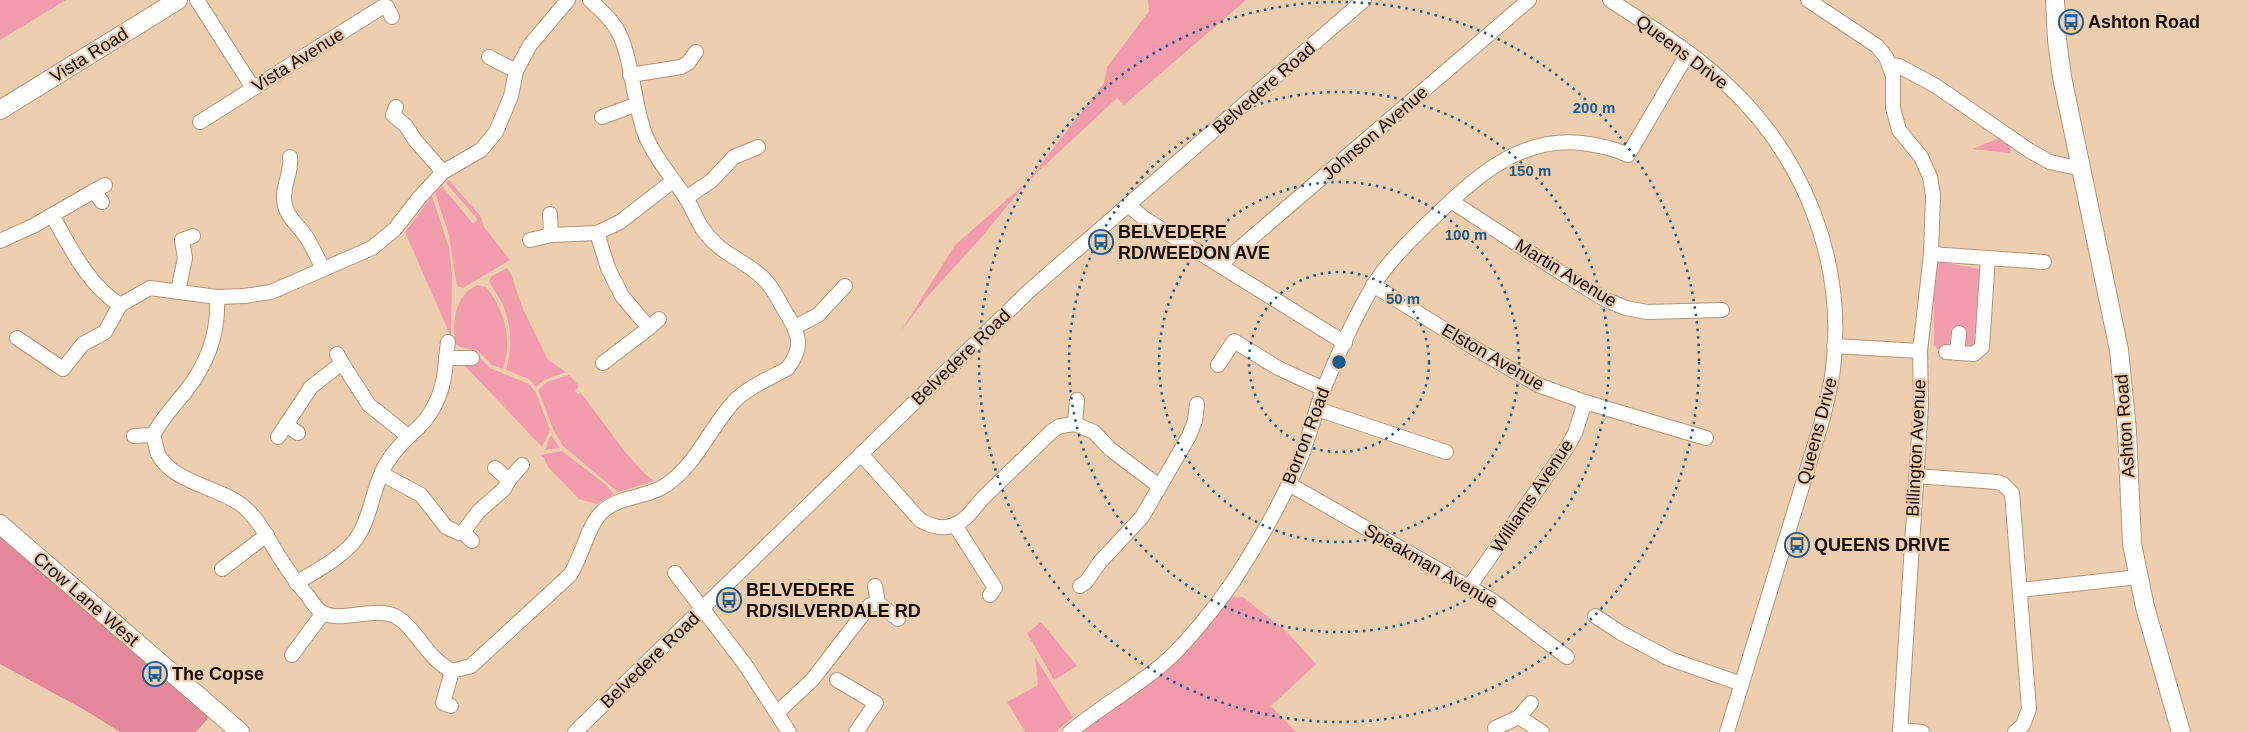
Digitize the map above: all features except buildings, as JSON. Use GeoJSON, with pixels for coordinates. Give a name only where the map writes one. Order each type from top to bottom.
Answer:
{"type":"FeatureCollection","features":[{"type":"Feature","properties":{"kind":"main road","name":"Vista Road"},"geometry":{"type":"LineString","coordinates":[[0,110],[178,0]]}},
{"type":"Feature","properties":{"kind":"main road","name":"Ashton Road"},"geometry":{"type":"LineString","coordinates":[[2054,0],[2062,76],[2119,350],[2127,431],[2129,516],[2138,578],[2180,732]]}},
{"type":"Feature","properties":{"kind":"main road","name":"Crow Lane West"},"geometry":{"type":"LineString","coordinates":[[0,524],[240,732]]}},
{"type":"Feature","properties":{"kind":"street"},"geometry":{"type":"LineString","coordinates":[[198,0],[253,88]]}},
{"type":"Feature","properties":{"kind":"street"},"geometry":{"type":"LineString","coordinates":[[17,338],[63,369],[83,344],[105,332],[120,306],[150,288],[217,297],[271,292],[362,254],[380,243],[395,229],[419,198],[443,172],[480,150],[496,132],[511,96],[516,72],[530,45],[568,0]]}},
{"type":"Feature","properties":{"kind":"street"},"geometry":{"type":"LineString","coordinates":[[217,297],[217,324],[210,353],[202,369],[164,415],[153,435],[158,454],[164,462],[191,481],[239,503],[257,520],[296,583],[323,613],[334,616],[376,613],[394,616],[408,628],[440,664],[452,671],[471,666],[570,575],[576,566],[593,524],[600,514],[622,500],[649,494],[666,485],[699,452],[730,405],[741,396],[788,368],[793,361],[798,346],[799,336],[772,286],[748,266],[719,249],[701,227],[686,198],[673,181],[645,135],[620,35],[610,20],[590,0]]}},
{"type":"Feature","properties":{"kind":"street","name":"Belvedere Road"},"geometry":{"type":"LineString","coordinates":[[577,731],[1029,292],[1364,0]]}},
{"type":"Feature","properties":{"kind":"street","name":"Johnson Avenue"},"geometry":{"type":"LineString","coordinates":[[1220,265],[1529,0]]}},
{"type":"Feature","properties":{"kind":"street","name":"Queens Drive"},"geometry":{"type":"LineString","coordinates":[[1610,0],[1688,52],[1724,82],[1761,122],[1783,151],[1799,178],[1819,227],[1830,270],[1833,291],[1834,346],[1831,382],[1822,421],[1728,732]]}},
{"type":"Feature","properties":{"kind":"street"},"geometry":{"type":"LineString","coordinates":[[1808,0],[1876,46],[1891,65],[1899,66],[1936,86],[2030,151],[2050,162],[2082,169]]}},
{"type":"Feature","properties":{"kind":"street","name":"Vista Avenue"},"geometry":{"type":"LineString","coordinates":[[200,122],[382,7],[386,8],[392,17]]}},
{"type":"Feature","properties":{"kind":"street"},"geometry":{"type":"LineString","coordinates":[[630,74],[681,67],[688,63],[696,52]]}},
{"type":"Feature","properties":{"kind":"street","name":"Borron Road"},"geometry":{"type":"LineString","coordinates":[[1070,732],[1164,663],[1176,652],[1234,580],[1289,484],[1308,439],[1324,389],[1345,343],[1374,285],[1390,264],[1451,201],[1499,162],[1519,151],[1536,146],[1575,142],[1596,144],[1628,155],[1688,52]]}},
{"type":"Feature","properties":{"kind":"street"},"geometry":{"type":"LineString","coordinates":[[489,57],[516,72]]}},
{"type":"Feature","properties":{"kind":"street","name":"Billington Avenue"},"geometry":{"type":"LineString","coordinates":[[1891,65],[1894,82],[1893,108],[1899,130],[1927,167],[1932,186],[1931,254],[1926,314],[1920,351],[1921,405],[1900,731]]}},
{"type":"Feature","properties":{"kind":"street"},"geometry":{"type":"LineString","coordinates":[[602,117],[636,105]]}},
{"type":"Feature","properties":{"kind":"street"},"geometry":{"type":"LineString","coordinates":[[392,114],[406,126],[415,140],[443,172]]}},
{"type":"Feature","properties":{"kind":"street"},"geometry":{"type":"LineString","coordinates":[[686,198],[711,181],[734,157],[759,148]]}},
{"type":"Feature","properties":{"kind":"street"},"geometry":{"type":"LineString","coordinates":[[290,157],[291,165],[284,196],[286,210],[292,221],[307,238],[323,269]]}},
{"type":"Feature","properties":{"kind":"street"},"geometry":{"type":"LineString","coordinates":[[530,240],[551,235],[598,233],[620,222],[673,181]]}},
{"type":"Feature","properties":{"kind":"street"},"geometry":{"type":"LineString","coordinates":[[0,241],[6,240],[52,215],[100,193]]}},
{"type":"Feature","properties":{"kind":"street","name":"Martin Avenue"},"geometry":{"type":"LineString","coordinates":[[1451,201],[1606,300],[1626,308],[1647,312],[1722,310]]}},
{"type":"Feature","properties":{"kind":"street"},"geometry":{"type":"LineString","coordinates":[[1128,206],[1145,219],[1345,343]]}},
{"type":"Feature","properties":{"kind":"street"},"geometry":{"type":"LineString","coordinates":[[550,214],[551,235]]}},
{"type":"Feature","properties":{"kind":"street"},"geometry":{"type":"LineString","coordinates":[[52,215],[91,280],[111,300],[120,306]]}},
{"type":"Feature","properties":{"kind":"street"},"geometry":{"type":"LineString","coordinates":[[598,233],[608,268],[622,296],[654,324],[603,363]]}},
{"type":"Feature","properties":{"kind":"street"},"geometry":{"type":"LineString","coordinates":[[178,291],[184,258],[182,239]]}},
{"type":"Feature","properties":{"kind":"street"},"geometry":{"type":"LineString","coordinates":[[1931,254],[2044,262]]}},
{"type":"Feature","properties":{"kind":"street"},"geometry":{"type":"LineString","coordinates":[[1959,333],[1952,353],[1974,354],[1984,343],[1988,258]]}},
{"type":"Feature","properties":{"kind":"street"},"geometry":{"type":"LineString","coordinates":[[795,327],[818,316],[846,285]]}},
{"type":"Feature","properties":{"kind":"street","name":"Elston Avenue"},"geometry":{"type":"LineString","coordinates":[[1374,285],[1538,385],[1585,402],[1706,438]]}},
{"type":"Feature","properties":{"kind":"street"},"geometry":{"type":"LineString","coordinates":[[1218,365],[1228,338],[1278,368],[1324,389]]}},
{"type":"Feature","properties":{"kind":"street"},"geometry":{"type":"LineString","coordinates":[[296,583],[338,557],[354,542],[367,519],[386,464],[408,436],[427,418],[440,396],[448,342]]}},
{"type":"Feature","properties":{"kind":"street"},"geometry":{"type":"LineString","coordinates":[[1834,346],[1920,351]]}},
{"type":"Feature","properties":{"kind":"street"},"geometry":{"type":"LineString","coordinates":[[278,437],[311,387],[340,358],[369,405],[408,436]]}},
{"type":"Feature","properties":{"kind":"street"},"geometry":{"type":"LineString","coordinates":[[446,358],[472,358]]}},
{"type":"Feature","properties":{"kind":"street"},"geometry":{"type":"LineString","coordinates":[[1075,424],[1077,400]]}},
{"type":"Feature","properties":{"kind":"street","name":"Williams Avenue"},"geometry":{"type":"LineString","coordinates":[[1469,587],[1568,446],[1575,433],[1585,402]]}},
{"type":"Feature","properties":{"kind":"street"},"geometry":{"type":"LineString","coordinates":[[1080,586],[1135,526],[1190,436],[1195,421],[1197,403]]}},
{"type":"Feature","properties":{"kind":"street"},"geometry":{"type":"LineString","coordinates":[[1317,409],[1446,452]]}},
{"type":"Feature","properties":{"kind":"street"},"geometry":{"type":"LineString","coordinates":[[861,454],[920,520],[940,527],[956,525],[968,517],[982,500],[1052,431],[1060,426],[1075,424],[1094,432],[1110,449],[1159,486]]}},
{"type":"Feature","properties":{"kind":"street"},"geometry":{"type":"LineString","coordinates":[[286,425],[298,433]]}},
{"type":"Feature","properties":{"kind":"street"},"geometry":{"type":"LineString","coordinates":[[134,436],[153,435]]}},
{"type":"Feature","properties":{"kind":"street"},"geometry":{"type":"LineString","coordinates":[[382,474],[395,482],[415,490],[427,500],[446,527],[468,537],[479,511],[504,489],[522,464]]}},
{"type":"Feature","properties":{"kind":"street"},"geometry":{"type":"LineString","coordinates":[[496,468],[509,480]]}},
{"type":"Feature","properties":{"kind":"street"},"geometry":{"type":"LineString","coordinates":[[1916,476],[1997,482],[2008,488],[2014,499],[2029,708],[2023,726],[2015,732]]}},
{"type":"Feature","properties":{"kind":"street","name":"Speakman Avenue"},"geometry":{"type":"LineString","coordinates":[[1289,484],[1507,610],[1567,657]]}},
{"type":"Feature","properties":{"kind":"street"},"geometry":{"type":"LineString","coordinates":[[956,525],[996,589]]}},
{"type":"Feature","properties":{"kind":"street"},"geometry":{"type":"LineString","coordinates":[[222,569],[266,535]]}},
{"type":"Feature","properties":{"kind":"street"},"geometry":{"type":"LineString","coordinates":[[675,574],[744,663],[789,732]]}},
{"type":"Feature","properties":{"kind":"street"},"geometry":{"type":"LineString","coordinates":[[2021,590],[2138,578]]}},
{"type":"Feature","properties":{"kind":"street"},"geometry":{"type":"LineString","coordinates":[[875,586],[878,603],[898,619]]}},
{"type":"Feature","properties":{"kind":"street"},"geometry":{"type":"LineString","coordinates":[[777,713],[813,679],[870,605],[878,603]]}},
{"type":"Feature","properties":{"kind":"street"},"geometry":{"type":"LineString","coordinates":[[292,655],[323,613]]}},
{"type":"Feature","properties":{"kind":"street"},"geometry":{"type":"LineString","coordinates":[[1595,616],[1670,659],[1742,684]]}},
{"type":"Feature","properties":{"kind":"street"},"geometry":{"type":"LineString","coordinates":[[442,704],[452,671]]}},
{"type":"Feature","properties":{"kind":"street"},"geometry":{"type":"LineString","coordinates":[[837,680],[876,703],[856,732]]}},
{"type":"Feature","properties":{"kind":"street"},"geometry":{"type":"LineString","coordinates":[[1495,728],[1518,717],[1531,704]]}},
{"type":"Feature","properties":{"kind":"street"},"geometry":{"type":"LineString","coordinates":[[1518,717],[1542,732]]}},
{"type":"Feature","properties":{"kind":"street"},"geometry":{"type":"LineString","coordinates":[[1900,731],[1922,732]]}},
{"type":"Feature","properties":{"kind":"shaded area"},"geometry":{"type":"Polygon","coordinates":[[[0,0],[66,0],[0,40],[0,0]]]}},
{"type":"Feature","properties":{"kind":"shaded area"},"geometry":{"type":"Polygon","coordinates":[[[1148,0],[1246,0],[1124,105],[1117,98],[1027,182],[1104,83],[1107,67],[1149,11],[1148,0]]]}},
{"type":"Feature","properties":{"kind":"shaded area"},"geometry":{"type":"Polygon","coordinates":[[[2002,137],[2010,145],[2010,153],[1972,149],[2002,137]]]}},
{"type":"Feature","properties":{"kind":"shaded area"},"geometry":{"type":"Polygon","coordinates":[[[449,180],[481,217],[484,227],[510,260],[463,288],[457,286],[449,235],[435,193],[442,186],[473,224],[478,220],[446,183],[449,180]]]}},
{"type":"Feature","properties":{"kind":"shaded area"},"geometry":{"type":"Polygon","coordinates":[[[1027,182],[980,239],[927,297],[901,331],[955,245],[1027,182]]]}},
{"type":"Feature","properties":{"kind":"shaded area"},"geometry":{"type":"Polygon","coordinates":[[[432,196],[449,248],[452,276],[451,337],[405,232],[432,196]]]}},
{"type":"Feature","properties":{"kind":"shaded area"},"geometry":{"type":"Polygon","coordinates":[[[1934,261],[1981,269],[1975,347],[1963,348],[1961,332],[1952,332],[1948,347],[1939,351],[1934,345],[1934,261]]]}},
{"type":"Feature","properties":{"kind":"shaded area"},"geometry":{"type":"Polygon","coordinates":[[[507,268],[511,274],[523,309],[548,360],[566,372],[544,380],[536,387],[529,379],[506,370],[510,352],[509,327],[505,310],[489,281],[492,276],[507,268]]]}},
{"type":"Feature","properties":{"kind":"shaded area"},"geometry":{"type":"Polygon","coordinates":[[[477,285],[486,287],[503,316],[507,347],[503,369],[492,365],[478,351],[460,347],[455,343],[454,326],[459,303],[469,290],[477,285]]]}},
{"type":"Feature","properties":{"kind":"shaded area"},"geometry":{"type":"Polygon","coordinates":[[[477,355],[490,368],[529,384],[536,393],[550,430],[542,447],[465,366],[474,366],[477,355]]]}},
{"type":"Feature","properties":{"kind":"shaded area"},"geometry":{"type":"Polygon","coordinates":[[[569,375],[579,386],[575,391],[578,394],[581,393],[625,452],[654,481],[618,492],[563,446],[554,431],[538,390],[547,382],[569,375]]]}},
{"type":"Feature","properties":{"kind":"shaded area"},"geometry":{"type":"Polygon","coordinates":[[[551,435],[560,448],[545,450],[551,435]]]}},
{"type":"Feature","properties":{"kind":"shaded area"},"geometry":{"type":"Polygon","coordinates":[[[562,451],[606,485],[614,494],[597,504],[579,499],[548,467],[544,458],[540,455],[562,451]]]}},
{"type":"Feature","properties":{"kind":"shaded area"},"geometry":{"type":"Polygon","coordinates":[[[0,534],[212,714],[196,732],[120,732],[83,709],[0,664],[0,534]]]}},
{"type":"Feature","properties":{"kind":"shaded area"},"geometry":{"type":"Polygon","coordinates":[[[1243,597],[1287,632],[1316,664],[1271,706],[1296,732],[1079,732],[1226,598],[1243,597]]]}},
{"type":"Feature","properties":{"kind":"shaded area"},"geometry":{"type":"Polygon","coordinates":[[[1041,622],[1077,666],[1054,680],[1027,633],[1041,622]]]}},
{"type":"Feature","properties":{"kind":"shaded area"},"geometry":{"type":"Polygon","coordinates":[[[1035,657],[1073,717],[1056,732],[1025,732],[1007,702],[1038,685],[1035,657]]]}},
{"type":"Feature","properties":{"kind":"place","name":"Ashton Road"},"geometry":{"type":"Point","coordinates":[2071,22]}},
{"type":"Feature","properties":{"kind":"place","name":"BELVEDERE RD/WEEDON AVE"},"geometry":{"type":"Point","coordinates":[1101,242]}},
{"type":"Feature","properties":{"kind":"place","name":"QUEENS DRIVE"},"geometry":{"type":"Point","coordinates":[1797,545]}},
{"type":"Feature","properties":{"kind":"place","name":"BELVEDERE RD/SILVERDALE RD"},"geometry":{"type":"Point","coordinates":[729,600]}},
{"type":"Feature","properties":{"kind":"place","name":"The Copse"},"geometry":{"type":"Point","coordinates":[155,674]}}]}
